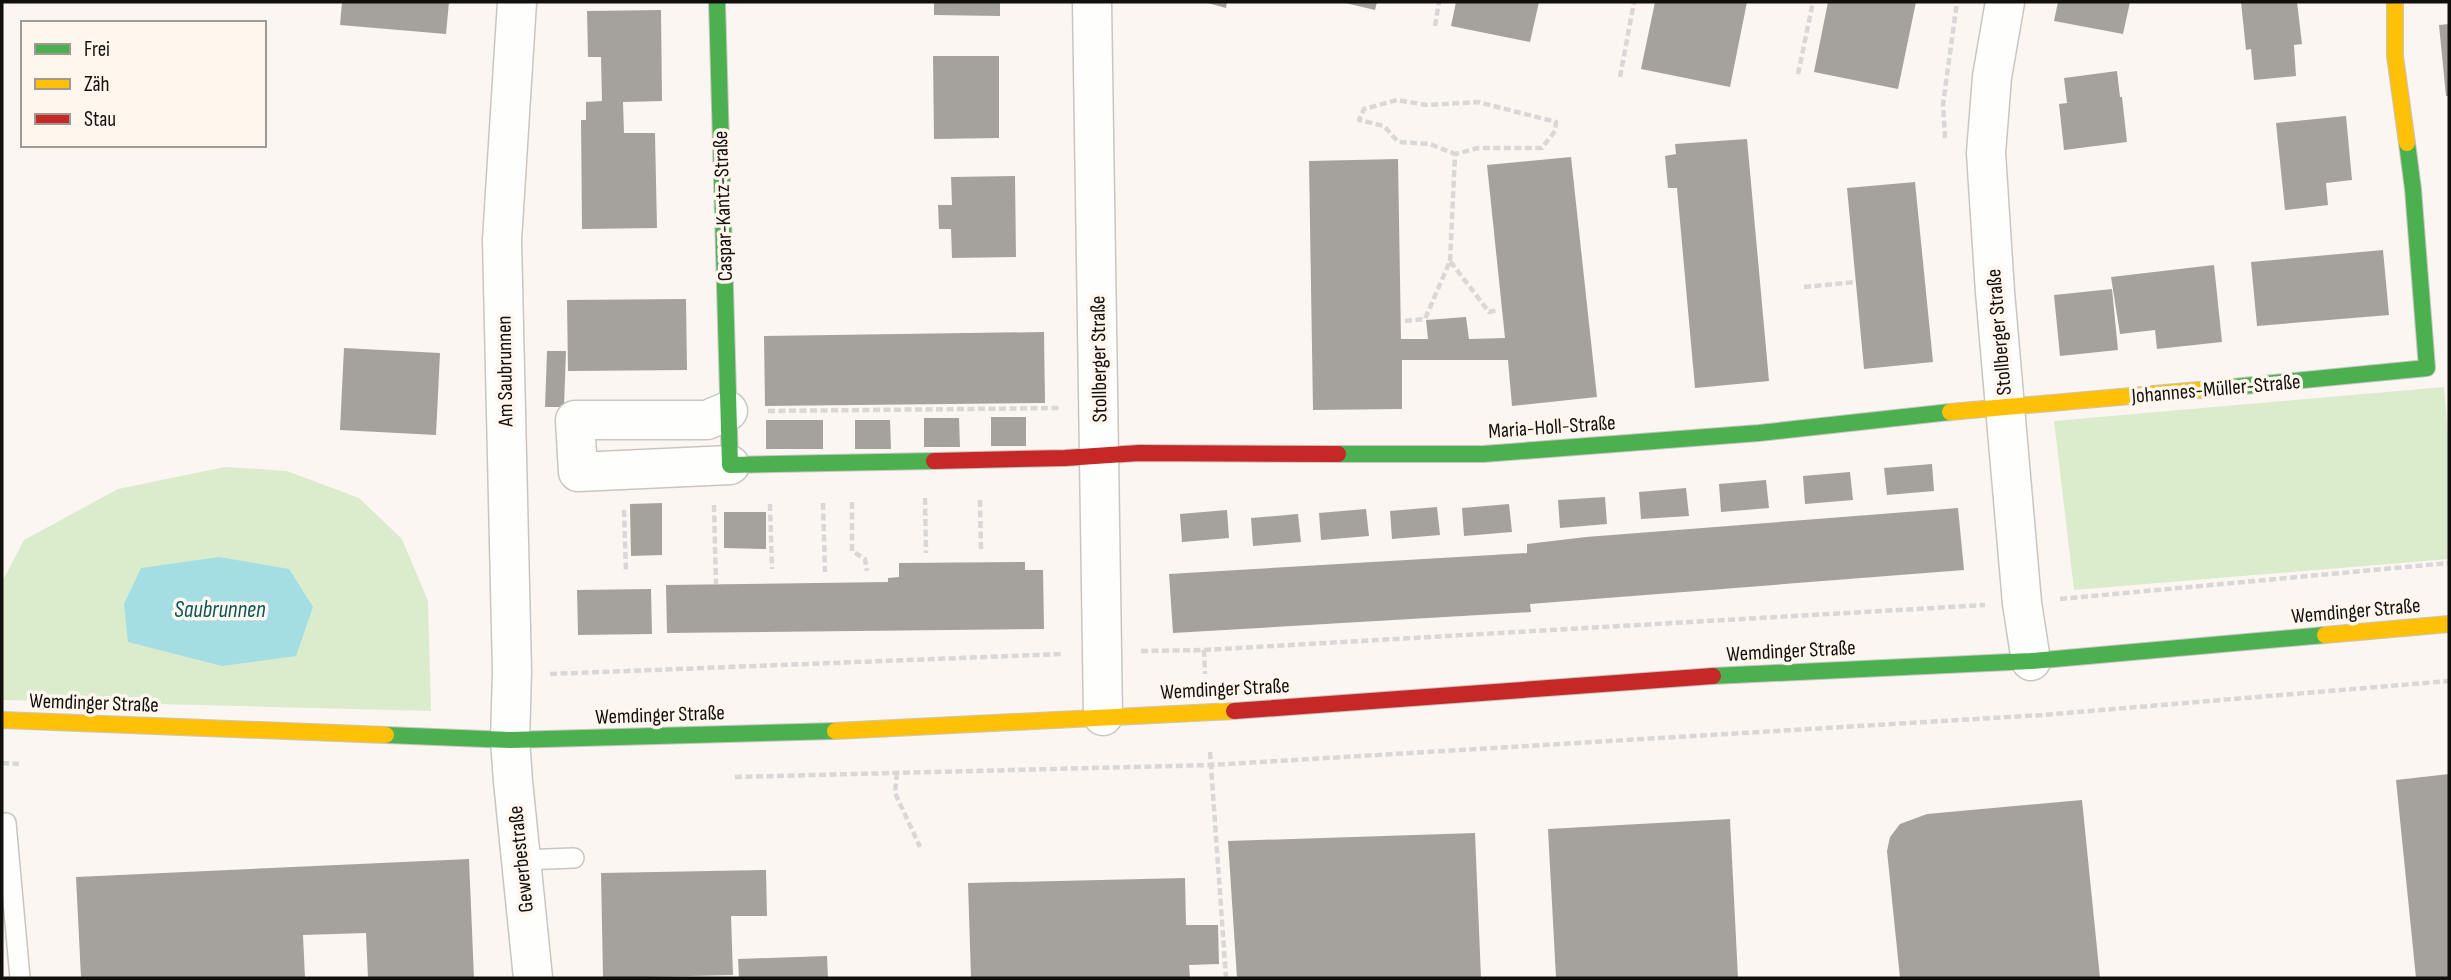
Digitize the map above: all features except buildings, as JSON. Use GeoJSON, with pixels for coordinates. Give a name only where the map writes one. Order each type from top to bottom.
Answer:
{"type":"FeatureCollection","features":[{"type":"Feature","properties":{"kind":"street","name":"Am Saubrunnen"},"geometry":{"type":"LineString","coordinates":[[510,740],[512,672],[502,240],[517,2]]}},
{"type":"Feature","properties":{"kind":"street","name":"Caspar-Kantz-Straße"},"geometry":{"type":"LineString","coordinates":[[717,2],[728,411],[722,465]]}},
{"type":"Feature","properties":{"kind":"street","name":"Stollberger Straße"},"geometry":{"type":"LineString","coordinates":[[1092,2],[1103,716]]}},
{"type":"Feature","properties":{"kind":"street","name":"Stollberger Straße"},"geometry":{"type":"LineString","coordinates":[[2005,2],[1992,77],[1986,153],[2022,603],[2031,662]]}},
{"type":"Feature","properties":{"kind":"street","name":"Johannes-Müller-Straße"},"geometry":{"type":"LineString","coordinates":[[2005,406],[2046,405],[2438,368],[2437,317],[2413,189],[2395,56],[2395,2]]}},
{"type":"Feature","properties":{"kind":"street","name":"Maria-Holl-Straße"},"geometry":{"type":"LineString","coordinates":[[1101,455],[1483,454],[1759,433],[2005,406]]}},
{"type":"Feature","properties":{"kind":"street"},"geometry":{"type":"LineString","coordinates":[[728,411],[706,420],[575,420],[578,472],[722,465],[1101,455]]}},
{"type":"Feature","properties":{"kind":"street","name":"Wemdinger Straße"},"geometry":{"type":"LineString","coordinates":[[2,720],[510,740],[832,731],[1205,713],[1763,672],[2031,662],[2449,624]]}},
{"type":"Feature","properties":{"kind":"street","name":"Gewerbestraße"},"geometry":{"type":"LineString","coordinates":[[510,740],[533,978]]}},
{"type":"Feature","properties":{"kind":"lane"},"geometry":{"type":"LineString","coordinates":[[2,824],[6,823],[20,978]]}},
{"type":"Feature","properties":{"kind":"lane"},"geometry":{"type":"LineString","coordinates":[[522,860],[574,858]]}},
{"type":"Feature","properties":{"kind":"path"},"geometry":{"type":"LineString","coordinates":[[1435,26],[1439,2]]}},
{"type":"Feature","properties":{"kind":"path"},"geometry":{"type":"LineString","coordinates":[[1620,77],[1634,2]]}},
{"type":"Feature","properties":{"kind":"path"},"geometry":{"type":"LineString","coordinates":[[1798,74],[1812,2]]}},
{"type":"Feature","properties":{"kind":"path"},"geometry":{"type":"LineString","coordinates":[[1396,100],[1427,105],[1478,102],[1556,122],[1555,131],[1542,148],[1478,148],[1455,154],[1430,144],[1398,142],[1384,126],[1359,120],[1364,109],[1396,100]]}},
{"type":"Feature","properties":{"kind":"path"},"geometry":{"type":"LineString","coordinates":[[1405,321],[1425,319],[1450,261],[1455,154]]}},
{"type":"Feature","properties":{"kind":"path"},"geometry":{"type":"LineString","coordinates":[[1450,261],[1489,312],[1498,310]]}},
{"type":"Feature","properties":{"kind":"path"},"geometry":{"type":"LineString","coordinates":[[1804,287],[1856,282]]}},
{"type":"Feature","properties":{"kind":"path"},"geometry":{"type":"LineString","coordinates":[[728,411],[1064,408]]}},
{"type":"Feature","properties":{"kind":"path"},"geometry":{"type":"LineString","coordinates":[[979,460],[981,551]]}},
{"type":"Feature","properties":{"kind":"path"},"geometry":{"type":"LineString","coordinates":[[923,461],[926,553]]}},
{"type":"Feature","properties":{"kind":"path"},"geometry":{"type":"LineString","coordinates":[[852,462],[852,551],[864,559],[867,571]]}},
{"type":"Feature","properties":{"kind":"path"},"geometry":{"type":"LineString","coordinates":[[821,463],[825,572]]}},
{"type":"Feature","properties":{"kind":"path"},"geometry":{"type":"LineString","coordinates":[[769,464],[772,569]]}},
{"type":"Feature","properties":{"kind":"path"},"geometry":{"type":"LineString","coordinates":[[716,584],[722,465]]}},
{"type":"Feature","properties":{"kind":"path"},"geometry":{"type":"LineString","coordinates":[[623,469],[626,572]]}},
{"type":"Feature","properties":{"kind":"path"},"geometry":{"type":"LineString","coordinates":[[512,672],[559,674],[1101,651],[1204,650],[2022,603],[2449,562]]}},
{"type":"Feature","properties":{"kind":"path"},"geometry":{"type":"LineString","coordinates":[[1204,650],[1205,713],[1226,978]]}},
{"type":"Feature","properties":{"kind":"path"},"geometry":{"type":"LineString","coordinates":[[897,773],[895,793],[920,847]]}},
{"type":"Feature","properties":{"kind":"green space"},"geometry":{"type":"Polygon","coordinates":[[[2444,387],[2449,444],[2449,559],[2074,590],[2054,421],[2444,387]]]}},
{"type":"Feature","properties":{"kind":"green space"},"geometry":{"type":"Polygon","coordinates":[[[225,467],[287,471],[359,498],[402,539],[428,601],[431,711],[2,700],[2,582],[24,540],[118,489],[225,467]]]}},
{"type":"Feature","properties":{"kind":"water","name":"Saubrunnen"},"geometry":{"type":"Polygon","coordinates":[[[219,557],[289,569],[313,607],[296,656],[222,666],[128,642],[124,604],[141,568],[219,557]]]}},
{"type":"Feature","properties":{"kind":"traffic: fast"},"geometry":{"type":"LineString","coordinates":[[717,2],[730,465],[934,461]]}},
{"type":"Feature","properties":{"kind":"traffic: fast"},"geometry":{"type":"LineString","coordinates":[[2233,387],[2427,368],[2407,143]]}},
{"type":"Feature","properties":{"kind":"traffic: fast"},"geometry":{"type":"LineString","coordinates":[[1338,454],[1483,454],[1759,433],[1950,412]]}},
{"type":"Feature","properties":{"kind":"traffic: fast"},"geometry":{"type":"LineString","coordinates":[[1713,676],[2031,661],[2325,635]]}},
{"type":"Feature","properties":{"kind":"traffic: fast"},"geometry":{"type":"LineString","coordinates":[[386,735],[510,740],[835,731]]}},
{"type":"Feature","properties":{"kind":"traffic: slow"},"geometry":{"type":"LineString","coordinates":[[2395,2],[2395,56],[2407,143]]}},
{"type":"Feature","properties":{"kind":"traffic: slow"},"geometry":{"type":"LineString","coordinates":[[1950,412],[2233,387]]}},
{"type":"Feature","properties":{"kind":"traffic: slow"},"geometry":{"type":"LineString","coordinates":[[2325,635],[2449,624]]}},
{"type":"Feature","properties":{"kind":"traffic: slow"},"geometry":{"type":"LineString","coordinates":[[835,731],[1234,711]]}},
{"type":"Feature","properties":{"kind":"traffic: slow"},"geometry":{"type":"LineString","coordinates":[[2,720],[386,735]]}},
{"type":"Feature","properties":{"kind":"traffic: jam"},"geometry":{"type":"LineString","coordinates":[[934,461],[1065,458],[1139,453],[1338,454]]}},
{"type":"Feature","properties":{"kind":"traffic: jam"},"geometry":{"type":"LineString","coordinates":[[1234,711],[1713,676]]}}]}
